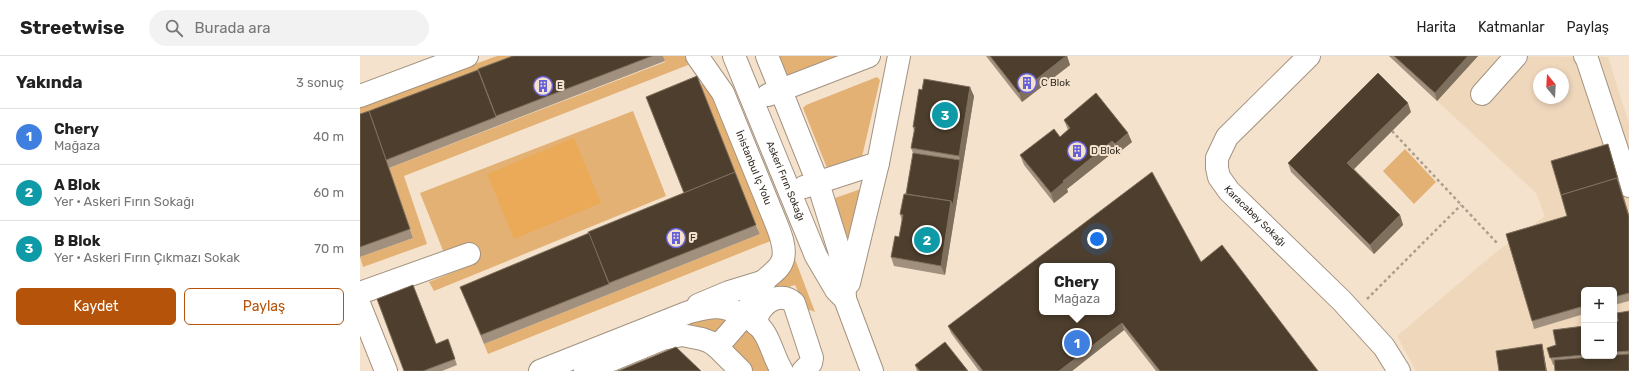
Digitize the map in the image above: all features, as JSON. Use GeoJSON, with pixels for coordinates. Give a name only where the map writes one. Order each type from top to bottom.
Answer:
{"type":"FeatureCollection","features":[{"type":"Feature","properties":{"kind":"street"},"geometry":{"type":"LineString","coordinates":[[360,96],[467,56]]}},
{"type":"Feature","properties":{"kind":"street","name":"İnistanbul İç Yolu"},"geometry":{"type":"LineString","coordinates":[[697,56],[723,93],[779,230],[784,253],[777,270],[765,281],[756,293],[750,320],[717,347]]}},
{"type":"Feature","properties":{"kind":"street"},"geometry":{"type":"LineString","coordinates":[[715,56],[720,66],[753,101],[869,56]]}},
{"type":"Feature","properties":{"kind":"street","name":"Askeri Fırın Sokağı"},"geometry":{"type":"LineString","coordinates":[[734,56],[816,256],[836,290],[845,299],[872,371]]}},
{"type":"Feature","properties":{"kind":"street","name":"Askeri Fırın Sokağı"},"geometry":{"type":"LineString","coordinates":[[767,56],[818,183],[842,262],[846,288],[845,299]]}},
{"type":"Feature","properties":{"kind":"street"},"geometry":{"type":"LineString","coordinates":[[845,299],[878,163],[899,56]]}},
{"type":"Feature","properties":{"kind":"street","name":"Karacabey Sokağı"},"geometry":{"type":"LineString","coordinates":[[1310,56],[1227,137],[1217,158],[1219,177],[1229,191],[1353,313],[1384,347],[1399,371]]}},
{"type":"Feature","properties":{"kind":"street"},"geometry":{"type":"LineString","coordinates":[[1482,94],[1516,56]]}},
{"type":"Feature","properties":{"kind":"street"},"geometry":{"type":"LineString","coordinates":[[1585,56],[1629,186]]}},
{"type":"Feature","properties":{"kind":"street"},"geometry":{"type":"LineString","coordinates":[[789,192],[878,163]]}},
{"type":"Feature","properties":{"kind":"street"},"geometry":{"type":"LineString","coordinates":[[360,293],[469,254]]}},
{"type":"Feature","properties":{"kind":"street","name":"İnistanbul İç Yolu"},"geometry":{"type":"LineString","coordinates":[[689,312],[704,302],[765,281]]}},
{"type":"Feature","properties":{"kind":"street"},"geometry":{"type":"LineString","coordinates":[[782,371],[765,333],[750,320],[771,300],[784,297],[794,303],[812,358],[811,363],[803,371]]}},
{"type":"Feature","properties":{"kind":"street"},"geometry":{"type":"LineString","coordinates":[[360,306],[386,371]]}},
{"type":"Feature","properties":{"kind":"street","name":"İnistanbul İç Yolu"},"geometry":{"type":"LineString","coordinates":[[540,371],[689,312],[705,308],[718,307],[750,320]]}},
{"type":"Feature","properties":{"kind":"street"},"geometry":{"type":"LineString","coordinates":[[585,371],[662,339],[682,335],[702,339],[717,347],[741,371]]}},
{"type":"Feature","properties":{"kind":"street"},"geometry":{"type":"LineString","coordinates":[[857,371],[863,347]]}},
{"type":"Feature","properties":{"kind":"street"},"geometry":{"type":"LineString","coordinates":[[861,371],[863,347]]}},
{"type":"Feature","properties":{"kind":"path"},"geometry":{"type":"LineString","coordinates":[[1392,131],[1497,243]]}},
{"type":"Feature","properties":{"kind":"path"},"geometry":{"type":"LineString","coordinates":[[1353,313],[1461,205]]}},
{"type":"Feature","properties":{"kind":"shaded area"},"geometry":{"type":"Polygon","coordinates":[[[497,56],[542,56],[360,124],[360,106],[497,56]]]}},
{"type":"Feature","properties":{"kind":"shaded area"},"geometry":{"type":"Polygon","coordinates":[[[663,56],[685,56],[688,65],[404,176],[427,244],[363,267],[360,257],[413,238],[389,168],[665,62],[663,56]]]}},
{"type":"Feature","properties":{"kind":"shaded area"},"geometry":{"type":"Polygon","coordinates":[[[777,56],[848,56],[785,81],[777,56]]]}},
{"type":"Feature","properties":{"kind":"shaded area"},"geometry":{"type":"Polygon","coordinates":[[[1389,56],[1608,57],[1629,124],[1629,371],[1416,371],[1397,336],[1496,252],[1545,216],[1536,193],[1389,56]]]}},
{"type":"Feature","properties":{"kind":"shaded area"},"geometry":{"type":"Polygon","coordinates":[[[877,77],[880,80],[861,161],[829,173],[803,108],[806,105],[877,77]]]}},
{"type":"Feature","properties":{"kind":"shaded area"},"geometry":{"type":"Polygon","coordinates":[[[710,81],[773,240],[488,354],[484,344],[760,234],[700,85],[710,81]]]}},
{"type":"Feature","properties":{"kind":"shaded area"},"geometry":{"type":"Polygon","coordinates":[[[633,111],[666,196],[434,291],[429,282],[474,264],[466,243],[444,253],[420,193],[633,111]]]}},
{"type":"Feature","properties":{"kind":"shaded area"},"geometry":{"type":"Polygon","coordinates":[[[574,138],[601,203],[514,239],[487,174],[574,138]]]}},
{"type":"Feature","properties":{"kind":"shaded area"},"geometry":{"type":"Polygon","coordinates":[[[1405,149],[1436,182],[1414,204],[1383,171],[1405,149]]]}},
{"type":"Feature","properties":{"kind":"shaded area"},"geometry":{"type":"Polygon","coordinates":[[[861,189],[848,243],[835,198],[861,189]]]}},
{"type":"Feature","properties":{"kind":"shaded area"},"geometry":{"type":"Polygon","coordinates":[[[790,246],[815,312],[807,309],[795,285],[772,292],[774,281],[790,246]]]}},
{"type":"Feature","properties":{"kind":"shaded area"},"geometry":{"type":"Polygon","coordinates":[[[696,314],[732,318],[719,340],[667,324],[696,314]]]}},
{"type":"Feature","properties":{"kind":"shaded area"},"geometry":{"type":"Polygon","coordinates":[[[741,330],[749,332],[754,336],[771,371],[754,371],[732,351],[730,346],[741,330]]]}},
{"type":"Feature","properties":{"kind":"building","name":"E"},"geometry":{"type":"Polygon","coordinates":[[[513,56],[652,56],[496,116],[478,69],[513,56]]]}},
{"type":"Feature","properties":{"kind":"building","name":"C Blok"},"geometry":{"type":"Polygon","coordinates":[[[990,56],[1066,56],[1019,93],[990,56]]]}},
{"type":"Feature","properties":{"kind":"building"},"geometry":{"type":"Polygon","coordinates":[[[1394,56],[1468,56],[1435,93],[1394,56]]]}},
{"type":"Feature","properties":{"kind":"building"},"geometry":{"type":"Polygon","coordinates":[[[478,70],[496,117],[386,160],[369,111],[478,70]]]}},
{"type":"Feature","properties":{"kind":"building"},"geometry":{"type":"Polygon","coordinates":[[[1378,73],[1408,103],[1347,163],[1400,215],[1370,245],[1288,163],[1378,73]]]}},
{"type":"Feature","properties":{"kind":"building","name":"F"},"geometry":{"type":"Polygon","coordinates":[[[697,76],[735,172],[684,193],[646,97],[697,76]]]}},
{"type":"Feature","properties":{"kind":"building"},"geometry":{"type":"Polygon","coordinates":[[[924,79],[970,87],[959,156],[911,148],[919,89],[922,90],[924,79]]]}},
{"type":"Feature","properties":{"kind":"building","name":"D Blok"},"geometry":{"type":"Polygon","coordinates":[[[1096,93],[1128,133],[1115,144],[1112,141],[1063,181],[1064,182],[1051,193],[1020,155],[1054,129],[1060,137],[1070,128],[1064,120],[1096,93]]]}},
{"type":"Feature","properties":{"kind":"building"},"geometry":{"type":"Polygon","coordinates":[[[369,111],[410,229],[360,247],[360,114],[369,111]]]}},
{"type":"Feature","properties":{"kind":"building"},"geometry":{"type":"Polygon","coordinates":[[[1608,144],[1618,179],[1617,178],[1561,195],[1551,161],[1608,144]]]}},
{"type":"Feature","properties":{"kind":"building"},"geometry":{"type":"Polygon","coordinates":[[[913,153],[960,160],[953,205],[951,201],[906,194],[913,153]]]}},
{"type":"Feature","properties":{"kind":"building","name":"F"},"geometry":{"type":"Polygon","coordinates":[[[735,172],[756,225],[609,283],[588,232],[735,172]]]}},
{"type":"Feature","properties":{"kind":"building"},"geometry":{"type":"Polygon","coordinates":[[[1152,172],[1201,262],[1222,245],[1318,371],[1160,371],[1122,323],[1059,371],[983,371],[948,326],[1152,172]]]}},
{"type":"Feature","properties":{"kind":"building"},"geometry":{"type":"Polygon","coordinates":[[[1617,178],[1629,217],[1629,293],[1617,296],[1617,287],[1581,287],[1581,307],[1532,321],[1506,234],[1567,216],[1561,195],[1617,178]]]}},
{"type":"Feature","properties":{"kind":"building"},"geometry":{"type":"Polygon","coordinates":[[[904,194],[951,201],[941,266],[891,257],[895,236],[899,237],[903,215],[900,214],[904,194]]]}},
{"type":"Feature","properties":{"kind":"building"},"geometry":{"type":"Polygon","coordinates":[[[589,233],[609,284],[481,335],[460,287],[589,233]]]}},
{"type":"Feature","properties":{"kind":"building"},"geometry":{"type":"Polygon","coordinates":[[[413,285],[436,344],[448,339],[455,359],[423,371],[404,371],[377,299],[413,285]]]}},
{"type":"Feature","properties":{"kind":"building"},"geometry":{"type":"Polygon","coordinates":[[[1629,311],[1629,351],[1617,352],[1617,313],[1629,311]]]}},
{"type":"Feature","properties":{"kind":"building"},"geometry":{"type":"Polygon","coordinates":[[[1581,326],[1581,355],[1550,358],[1547,348],[1556,345],[1553,330],[1581,326]]]}},
{"type":"Feature","properties":{"kind":"building"},"geometry":{"type":"Polygon","coordinates":[[[945,342],[968,371],[920,371],[915,365],[945,342]]]}},
{"type":"Feature","properties":{"kind":"building"},"geometry":{"type":"Polygon","coordinates":[[[1542,344],[1546,371],[1499,371],[1496,351],[1542,344]]]}},
{"type":"Feature","properties":{"kind":"building"},"geometry":{"type":"Polygon","coordinates":[[[676,347],[701,371],[618,371],[676,347]]]}},
{"type":"Feature","properties":{"kind":"building"},"geometry":{"type":"Polygon","coordinates":[[[1629,354],[1629,371],[1555,371],[1554,360],[1581,358],[1617,359],[1617,355],[1629,354]]]}},
{"type":"Feature","properties":{"kind":"place","name":"C Blok"},"geometry":{"type":"Point","coordinates":[1027,83]}},
{"type":"Feature","properties":{"kind":"place","name":"E"},"geometry":{"type":"Point","coordinates":[543,86]}},
{"type":"Feature","properties":{"kind":"place","name":"B Blok"},"geometry":{"type":"Point","coordinates":[945,115]}},
{"type":"Feature","properties":{"kind":"place","name":"D Blok"},"geometry":{"type":"Point","coordinates":[1077,151]}},
{"type":"Feature","properties":{"kind":"place","name":"F"},"geometry":{"type":"Point","coordinates":[676,238]}},
{"type":"Feature","properties":{"kind":"place","name":"A Blok"},"geometry":{"type":"Point","coordinates":[927,240]}},
{"type":"Feature","properties":{"kind":"place","name":"Chery"},"geometry":{"type":"Point","coordinates":[1077,343]}}]}
